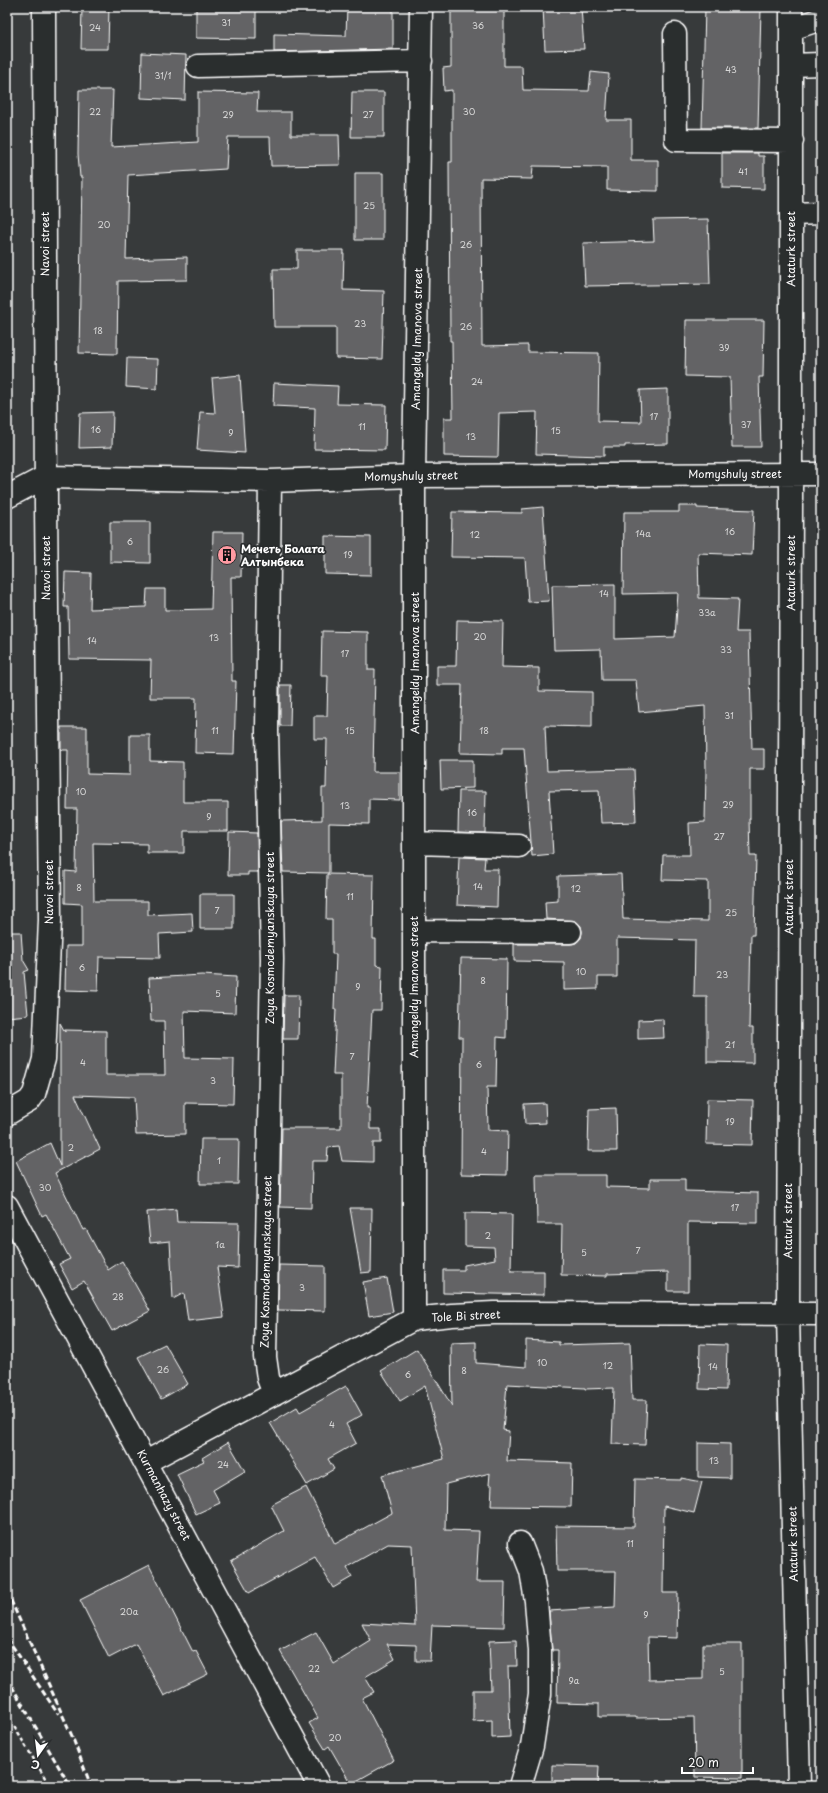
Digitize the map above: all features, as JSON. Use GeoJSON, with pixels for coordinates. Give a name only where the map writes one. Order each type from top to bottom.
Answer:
{"type":"FeatureCollection","features":[{"type":"Feature","properties":{"kind":"street","name":"Navoi street"},"geometry":{"type":"LineString","coordinates":[[7,1114],[32,1097],[37,1089],[44,1058],[50,920],[45,477],[44,7]]}},
{"type":"Feature","properties":{"kind":"street","name":"Amangeldy Imanova street"},"geometry":{"type":"LineString","coordinates":[[414,1319],[414,476],[421,7]]}},
{"type":"Feature","properties":{"kind":"street","name":"Ataturk street"},"geometry":{"type":"LineString","coordinates":[[791,7],[792,141],[788,1315],[799,1786]]}},
{"type":"Feature","properties":{"kind":"street"},"geometry":{"type":"LineString","coordinates":[[791,29],[821,19]]}},
{"type":"Feature","properties":{"kind":"street"},"geometry":{"type":"LineString","coordinates":[[675,34],[676,140],[792,141]]}},
{"type":"Feature","properties":{"kind":"street"},"geometry":{"type":"LineString","coordinates":[[198,66],[421,61]]}},
{"type":"Feature","properties":{"kind":"street"},"geometry":{"type":"LineString","coordinates":[[792,65],[821,64]]}},
{"type":"Feature","properties":{"kind":"street"},"geometry":{"type":"LineString","coordinates":[[791,214],[821,214]]}},
{"type":"Feature","properties":{"kind":"street","name":"Momyshuly street"},"geometry":{"type":"LineString","coordinates":[[7,497],[45,477],[270,481],[414,476],[821,474]]}},
{"type":"Feature","properties":{"kind":"street","name":"Zoya Kosmodemyanskaya street"},"geometry":{"type":"LineString","coordinates":[[270,481],[268,731],[272,959],[265,1357],[268,1378],[274,1394]]}},
{"type":"Feature","properties":{"kind":"street"},"geometry":{"type":"LineString","coordinates":[[415,843],[519,846]]}},
{"type":"Feature","properties":{"kind":"street"},"geometry":{"type":"LineString","coordinates":[[414,931],[570,932]]}},
{"type":"Feature","properties":{"kind":"street","name":"Kurmanhazy street"},"geometry":{"type":"LineString","coordinates":[[7,1206],[319,1786]]}},
{"type":"Feature","properties":{"kind":"street","name":"Tole Bi street"},"geometry":{"type":"LineString","coordinates":[[146,1462],[414,1319],[494,1313],[821,1314]]}},
{"type":"Feature","properties":{"kind":"street"},"geometry":{"type":"LineString","coordinates":[[520,1543],[531,1571],[536,1601],[540,1651],[540,1694],[532,1746],[520,1786]]}},
{"type":"Feature","properties":{"kind":"path"},"geometry":{"type":"LineString","coordinates":[[7,1715],[50,1786]]}},
{"type":"Feature","properties":{"kind":"building"},"geometry":{"type":"Polygon","coordinates":[[[82,7],[109,7],[108,49],[81,49],[82,7]]]}},
{"type":"Feature","properties":{"kind":"building"},"geometry":{"type":"Polygon","coordinates":[[[196,7],[256,7],[256,39],[196,38],[196,7]]]}},
{"type":"Feature","properties":{"kind":"building"},"geometry":{"type":"Polygon","coordinates":[[[347,7],[393,7],[393,49],[274,52],[274,34],[346,36],[347,7]]]}},
{"type":"Feature","properties":{"kind":"building"},"geometry":{"type":"Polygon","coordinates":[[[451,7],[504,7],[504,66],[522,66],[523,90],[589,91],[591,72],[609,74],[606,120],[631,120],[631,160],[658,160],[658,191],[607,190],[607,167],[533,166],[532,179],[481,178],[482,346],[528,345],[528,352],[599,353],[598,421],[641,422],[640,390],[668,389],[668,444],[604,447],[604,456],[536,454],[537,412],[499,413],[498,457],[444,456],[444,418],[453,418],[452,341],[450,341],[449,162],[452,162],[452,90],[444,91],[443,68],[451,67],[451,7]]]}},
{"type":"Feature","properties":{"kind":"building"},"geometry":{"type":"Polygon","coordinates":[[[543,7],[581,7],[584,49],[545,50],[543,7]]]}},
{"type":"Feature","properties":{"kind":"building"},"geometry":{"type":"Polygon","coordinates":[[[705,7],[761,8],[758,128],[702,128],[705,7]]]}},
{"type":"Feature","properties":{"kind":"building"},"geometry":{"type":"Polygon","coordinates":[[[142,53],[186,55],[185,100],[141,98],[142,53]]]}},
{"type":"Feature","properties":{"kind":"building"},"geometry":{"type":"Polygon","coordinates":[[[79,90],[113,90],[111,147],[198,142],[198,92],[258,93],[257,112],[291,112],[291,135],[339,135],[340,165],[271,166],[270,137],[228,137],[226,169],[128,175],[126,259],[187,257],[187,280],[118,281],[117,354],[79,353],[82,177],[80,177],[78,154],[79,90]]]}},
{"type":"Feature","properties":{"kind":"building"},"geometry":{"type":"Polygon","coordinates":[[[352,92],[384,92],[384,137],[351,137],[352,92]]]}},
{"type":"Feature","properties":{"kind":"building"},"geometry":{"type":"Polygon","coordinates":[[[722,153],[758,153],[758,156],[764,156],[764,189],[722,188],[722,153]]]}},
{"type":"Feature","properties":{"kind":"building"},"geometry":{"type":"Polygon","coordinates":[[[355,173],[383,173],[383,240],[355,240],[355,173]]]}},
{"type":"Feature","properties":{"kind":"building"},"geometry":{"type":"Polygon","coordinates":[[[708,219],[710,284],[585,286],[583,243],[654,241],[653,220],[708,219]]]}},
{"type":"Feature","properties":{"kind":"building"},"geometry":{"type":"Polygon","coordinates":[[[297,250],[344,250],[343,290],[384,291],[382,359],[336,358],[336,327],[274,327],[273,269],[297,269],[297,250]]]}},
{"type":"Feature","properties":{"kind":"building"},"geometry":{"type":"Polygon","coordinates":[[[686,320],[764,320],[763,377],[759,377],[761,447],[732,447],[730,377],[685,376],[686,320]]]}},
{"type":"Feature","properties":{"kind":"building"},"geometry":{"type":"Polygon","coordinates":[[[127,358],[158,359],[157,389],[126,387],[127,358]]]}},
{"type":"Feature","properties":{"kind":"building"},"geometry":{"type":"Polygon","coordinates":[[[240,375],[245,453],[197,450],[200,412],[215,413],[212,378],[240,375]]]}},
{"type":"Feature","properties":{"kind":"building"},"geometry":{"type":"Polygon","coordinates":[[[274,383],[338,386],[337,404],[386,405],[385,450],[314,449],[315,408],[273,406],[274,383]]]}},
{"type":"Feature","properties":{"kind":"building"},"geometry":{"type":"Polygon","coordinates":[[[113,412],[112,447],[79,448],[80,413],[113,412]]]}},
{"type":"Feature","properties":{"kind":"building"},"geometry":{"type":"Polygon","coordinates":[[[679,506],[754,510],[752,555],[698,553],[699,598],[738,599],[736,632],[749,632],[752,749],[764,749],[764,769],[750,769],[750,856],[756,856],[754,935],[751,935],[749,1028],[753,1028],[753,1063],[707,1062],[707,997],[694,997],[695,940],[617,938],[617,977],[598,977],[598,989],[564,990],[564,962],[514,961],[514,944],[570,944],[576,943],[581,938],[581,926],[576,921],[546,919],[545,902],[558,901],[558,876],[621,874],[623,919],[708,921],[708,881],[662,880],[663,855],[690,855],[689,823],[705,822],[705,706],[639,712],[636,680],[602,680],[601,649],[554,650],[552,585],[615,584],[615,639],[675,637],[678,593],[623,594],[624,512],[679,512],[679,506]]]}},
{"type":"Feature","properties":{"kind":"building"},"geometry":{"type":"Polygon","coordinates":[[[543,507],[549,601],[528,602],[525,558],[451,557],[452,512],[522,513],[522,509],[543,507]]]}},
{"type":"Feature","properties":{"kind":"building"},"geometry":{"type":"Polygon","coordinates":[[[110,522],[150,522],[150,563],[110,562],[110,522]]]}},
{"type":"Feature","properties":{"kind":"building"},"geometry":{"type":"Polygon","coordinates":[[[213,532],[242,532],[241,577],[231,577],[232,681],[236,681],[234,754],[195,753],[196,698],[150,698],[151,660],[69,659],[68,607],[64,607],[65,572],[91,573],[90,609],[146,607],[147,589],[165,589],[165,610],[211,609],[213,532]]]}},
{"type":"Feature","properties":{"kind":"building"},"geometry":{"type":"Polygon","coordinates":[[[325,536],[371,537],[371,575],[325,574],[325,536]]]}},
{"type":"Feature","properties":{"kind":"building"},"geometry":{"type":"Polygon","coordinates":[[[457,620],[503,621],[502,667],[539,668],[539,691],[592,692],[592,727],[545,726],[547,771],[634,769],[636,822],[601,823],[599,790],[549,791],[553,854],[532,856],[524,748],[502,748],[502,754],[460,753],[462,685],[437,685],[437,666],[456,666],[457,620]]]}},
{"type":"Feature","properties":{"kind":"building"},"geometry":{"type":"Polygon","coordinates":[[[322,631],[368,632],[368,670],[375,670],[373,772],[400,772],[400,800],[369,799],[369,824],[329,823],[329,873],[283,872],[281,821],[322,820],[322,788],[326,788],[327,739],[314,739],[314,716],[327,716],[328,676],[321,676],[322,631]]]}},
{"type":"Feature","properties":{"kind":"building"},"geometry":{"type":"Polygon","coordinates":[[[280,685],[291,685],[290,726],[280,726],[280,685]]]}},
{"type":"Feature","properties":{"kind":"building"},"geometry":{"type":"Polygon","coordinates":[[[61,727],[87,727],[87,774],[130,775],[130,735],[150,735],[150,761],[183,762],[183,802],[228,802],[228,831],[184,831],[184,853],[147,853],[147,844],[93,843],[94,901],[148,901],[148,915],[192,913],[193,932],[159,934],[160,958],[99,957],[98,991],[65,990],[66,946],[82,946],[82,904],[65,903],[65,871],[76,872],[77,809],[67,809],[68,750],[61,750],[61,727]]]}},
{"type":"Feature","properties":{"kind":"building"},"geometry":{"type":"Polygon","coordinates":[[[440,760],[473,760],[473,788],[441,789],[440,760]]]}},
{"type":"Feature","properties":{"kind":"building"},"geometry":{"type":"Polygon","coordinates":[[[459,791],[486,791],[485,833],[458,832],[459,791]]]}},
{"type":"Feature","properties":{"kind":"building"},"geometry":{"type":"Polygon","coordinates":[[[229,832],[257,833],[258,872],[248,872],[248,875],[228,875],[229,832]]]}},
{"type":"Feature","properties":{"kind":"building"},"geometry":{"type":"Polygon","coordinates":[[[459,857],[485,858],[484,869],[498,869],[497,907],[457,905],[459,857]]]}},
{"type":"Feature","properties":{"kind":"building"},"geometry":{"type":"Polygon","coordinates":[[[327,874],[374,875],[373,939],[376,939],[376,965],[382,966],[381,1010],[372,1010],[367,1108],[370,1108],[370,1129],[381,1129],[381,1143],[373,1143],[373,1162],[342,1161],[339,1146],[328,1147],[327,1161],[312,1161],[311,1208],[280,1207],[282,1128],[341,1128],[341,1075],[333,1075],[336,1009],[334,1009],[336,954],[332,954],[332,919],[326,919],[327,874]]]}},
{"type":"Feature","properties":{"kind":"building"},"geometry":{"type":"Polygon","coordinates":[[[200,894],[234,894],[234,929],[200,929],[200,894]]]}},
{"type":"Feature","properties":{"kind":"building"},"geometry":{"type":"Polygon","coordinates":[[[7,932],[21,932],[23,960],[29,970],[24,972],[28,1015],[7,1017],[7,932]]]}},
{"type":"Feature","properties":{"kind":"building"},"geometry":{"type":"Polygon","coordinates":[[[461,958],[507,959],[506,1038],[497,1037],[496,1087],[487,1087],[488,1130],[508,1131],[507,1175],[461,1174],[462,1037],[459,1037],[461,958]]]}},
{"type":"Feature","properties":{"kind":"building"},"geometry":{"type":"Polygon","coordinates":[[[202,975],[236,977],[235,1013],[184,1011],[185,1058],[234,1059],[233,1104],[185,1103],[185,1134],[136,1135],[134,1097],[75,1095],[100,1149],[55,1173],[83,1230],[86,1229],[108,1270],[122,1261],[150,1311],[112,1331],[84,1281],[72,1288],[59,1264],[70,1259],[46,1214],[42,1216],[16,1161],[50,1143],[60,1166],[60,1023],[65,1032],[65,1030],[106,1031],[106,1075],[165,1075],[164,1021],[151,1021],[149,978],[202,975]]]}},
{"type":"Feature","properties":{"kind":"building"},"geometry":{"type":"Polygon","coordinates":[[[284,995],[299,995],[298,1039],[283,1039],[284,995]]]}},
{"type":"Feature","properties":{"kind":"building"},"geometry":{"type":"Polygon","coordinates":[[[663,1019],[664,1038],[638,1039],[638,1020],[663,1019]]]}},
{"type":"Feature","properties":{"kind":"building"},"geometry":{"type":"Polygon","coordinates":[[[707,1099],[753,1100],[752,1145],[706,1144],[707,1099]]]}},
{"type":"Feature","properties":{"kind":"building"},"geometry":{"type":"Polygon","coordinates":[[[545,1103],[546,1123],[525,1124],[524,1104],[545,1103]]]}},
{"type":"Feature","properties":{"kind":"building"},"geometry":{"type":"Polygon","coordinates":[[[616,1108],[617,1151],[588,1151],[589,1109],[616,1108]]]}},
{"type":"Feature","properties":{"kind":"building"},"geometry":{"type":"Polygon","coordinates":[[[201,1139],[239,1139],[238,1184],[200,1184],[201,1139]]]}},
{"type":"Feature","properties":{"kind":"building"},"geometry":{"type":"Polygon","coordinates":[[[536,1175],[606,1175],[606,1187],[650,1188],[650,1179],[685,1179],[685,1191],[758,1193],[758,1223],[688,1222],[688,1291],[668,1291],[668,1272],[607,1274],[607,1276],[561,1275],[562,1224],[537,1224],[536,1175]]]}},
{"type":"Feature","properties":{"kind":"building"},"geometry":{"type":"Polygon","coordinates":[[[350,1208],[372,1208],[371,1272],[361,1273],[350,1208]]]}},
{"type":"Feature","properties":{"kind":"building"},"geometry":{"type":"Polygon","coordinates":[[[176,1209],[177,1222],[239,1223],[238,1268],[217,1267],[224,1317],[188,1321],[184,1293],[173,1299],[170,1241],[150,1243],[147,1212],[176,1209]]]}},
{"type":"Feature","properties":{"kind":"building"},"geometry":{"type":"Polygon","coordinates":[[[465,1213],[512,1214],[511,1271],[544,1271],[544,1295],[443,1293],[443,1270],[464,1270],[464,1265],[495,1259],[494,1247],[465,1246],[465,1213]]]}},
{"type":"Feature","properties":{"kind":"building"},"geometry":{"type":"Polygon","coordinates":[[[279,1265],[325,1266],[325,1311],[278,1310],[279,1265]]]}},
{"type":"Feature","properties":{"kind":"building"},"geometry":{"type":"Polygon","coordinates":[[[387,1278],[393,1312],[369,1316],[363,1282],[387,1278]]]}},
{"type":"Feature","properties":{"kind":"building"},"geometry":{"type":"Polygon","coordinates":[[[526,1340],[559,1342],[559,1345],[630,1343],[632,1400],[647,1400],[645,1445],[612,1444],[614,1388],[585,1389],[507,1384],[503,1430],[509,1431],[507,1461],[572,1463],[571,1507],[491,1506],[492,1485],[489,1485],[490,1473],[446,1484],[445,1530],[479,1531],[476,1582],[505,1582],[504,1627],[432,1625],[430,1661],[416,1661],[416,1645],[387,1644],[395,1659],[365,1677],[374,1692],[362,1698],[394,1760],[351,1784],[329,1746],[325,1749],[309,1723],[318,1718],[280,1651],[316,1632],[334,1664],[371,1641],[362,1623],[415,1626],[412,1545],[388,1544],[347,1567],[352,1577],[333,1588],[315,1557],[249,1593],[231,1561],[284,1531],[271,1505],[306,1487],[335,1544],[392,1513],[382,1475],[444,1459],[425,1386],[400,1401],[381,1371],[417,1349],[452,1406],[451,1343],[476,1342],[476,1363],[526,1367],[526,1340]]]}},
{"type":"Feature","properties":{"kind":"building"},"geometry":{"type":"Polygon","coordinates":[[[165,1344],[188,1384],[161,1399],[138,1357],[165,1344]]]}},
{"type":"Feature","properties":{"kind":"building"},"geometry":{"type":"Polygon","coordinates":[[[700,1344],[727,1345],[726,1390],[699,1389],[700,1344]]]}},
{"type":"Feature","properties":{"kind":"building"},"geometry":{"type":"Polygon","coordinates":[[[346,1386],[362,1415],[346,1424],[356,1443],[328,1459],[334,1469],[307,1485],[270,1423],[297,1407],[300,1412],[346,1386]]]}},
{"type":"Feature","properties":{"kind":"building"},"geometry":{"type":"Polygon","coordinates":[[[228,1442],[245,1471],[213,1490],[220,1503],[196,1514],[177,1474],[204,1461],[202,1458],[228,1442]]]}},
{"type":"Feature","properties":{"kind":"building"},"geometry":{"type":"Polygon","coordinates":[[[698,1443],[730,1444],[730,1478],[698,1477],[698,1443]]]}},
{"type":"Feature","properties":{"kind":"building"},"geometry":{"type":"Polygon","coordinates":[[[681,1478],[702,1482],[694,1513],[664,1506],[663,1593],[678,1593],[677,1638],[648,1637],[649,1680],[703,1679],[703,1644],[742,1644],[742,1778],[695,1777],[694,1717],[599,1717],[599,1704],[557,1703],[558,1650],[552,1650],[549,1611],[615,1607],[616,1571],[557,1571],[556,1526],[634,1527],[635,1479],[681,1480],[681,1478]]]}},
{"type":"Feature","properties":{"kind":"building"},"geometry":{"type":"Polygon","coordinates":[[[149,1565],[193,1652],[196,1651],[208,1674],[164,1696],[136,1644],[109,1658],[80,1600],[149,1565]]]}},
{"type":"Feature","properties":{"kind":"building"},"geometry":{"type":"Polygon","coordinates":[[[516,1640],[517,1666],[508,1666],[510,1737],[492,1738],[492,1720],[473,1721],[473,1690],[491,1690],[489,1641],[516,1640]]]}},
{"type":"Feature","properties":{"kind":"building"},"geometry":{"type":"Polygon","coordinates":[[[552,1765],[599,1766],[598,1786],[552,1786],[552,1765]]]}},
{"type":"Feature","properties":{"kind":"railway"},"geometry":{"type":"LineString","coordinates":[[7,1592],[72,1736],[91,1786]]}},
{"type":"Feature","properties":{"kind":"railway"},"geometry":{"type":"LineString","coordinates":[[7,1638],[58,1714]]}},
{"type":"Feature","properties":{"kind":"railway"},"geometry":{"type":"LineString","coordinates":[[7,1678],[70,1786]]}},
{"type":"Feature","properties":{"kind":"place","name":"Мечеть Болата Алтынбека"},"geometry":{"type":"Point","coordinates":[227,555]}}]}
